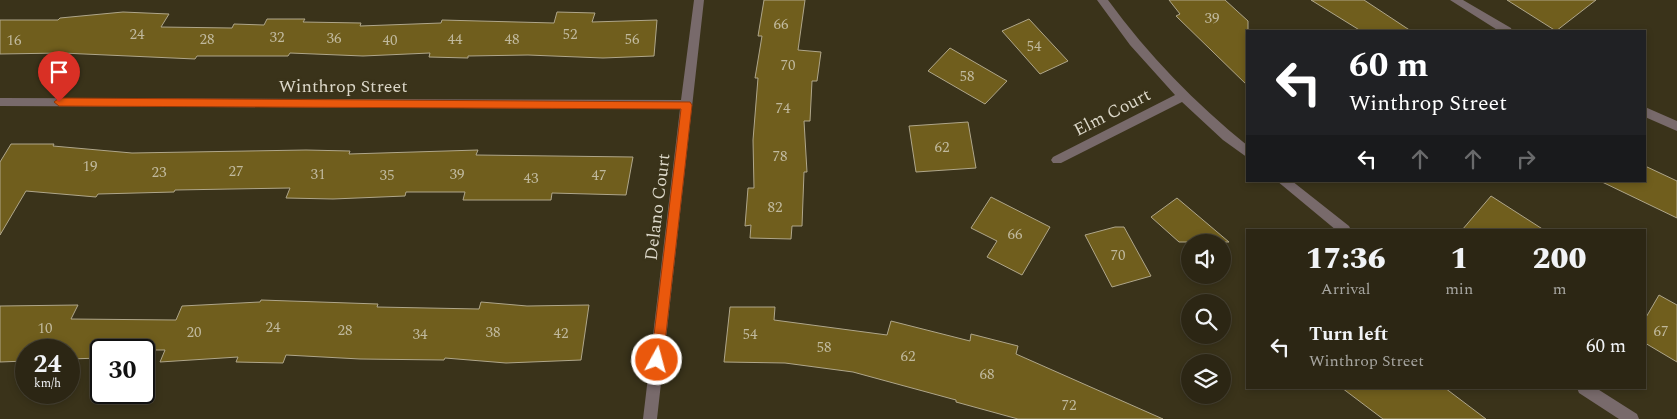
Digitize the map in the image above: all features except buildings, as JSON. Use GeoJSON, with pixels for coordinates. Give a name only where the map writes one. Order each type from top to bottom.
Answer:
{"type":"FeatureCollection","features":[{"type":"Feature","properties":{"kind":"street","name":"Delano Court"},"geometry":{"type":"LineString","coordinates":[[650,419],[699,0]]}},
{"type":"Feature","properties":{"kind":"street"},"geometry":{"type":"LineString","coordinates":[[1102,0],[1137,46],[1183,96],[1246,151]]}},
{"type":"Feature","properties":{"kind":"street"},"geometry":{"type":"LineString","coordinates":[[1455,0],[1504,30]]}},
{"type":"Feature","properties":{"kind":"street","name":"Elm Court"},"geometry":{"type":"LineString","coordinates":[[1057,160],[1183,96]]}},
{"type":"Feature","properties":{"kind":"street","name":"Winthrop Street"},"geometry":{"type":"LineString","coordinates":[[0,102],[687,105]]}},
{"type":"Feature","properties":{"kind":"street"},"geometry":{"type":"LineString","coordinates":[[1646,112],[1677,126]]}},
{"type":"Feature","properties":{"kind":"street"},"geometry":{"type":"LineString","coordinates":[[1284,182],[1345,229]]}},
{"type":"Feature","properties":{"kind":"street"},"geometry":{"type":"LineString","coordinates":[[1586,389],[1632,419]]}},
{"type":"Feature","properties":{"kind":"route"},"geometry":{"type":"LineString","coordinates":[[59,102],[687,105],[657,360]]}}]}
